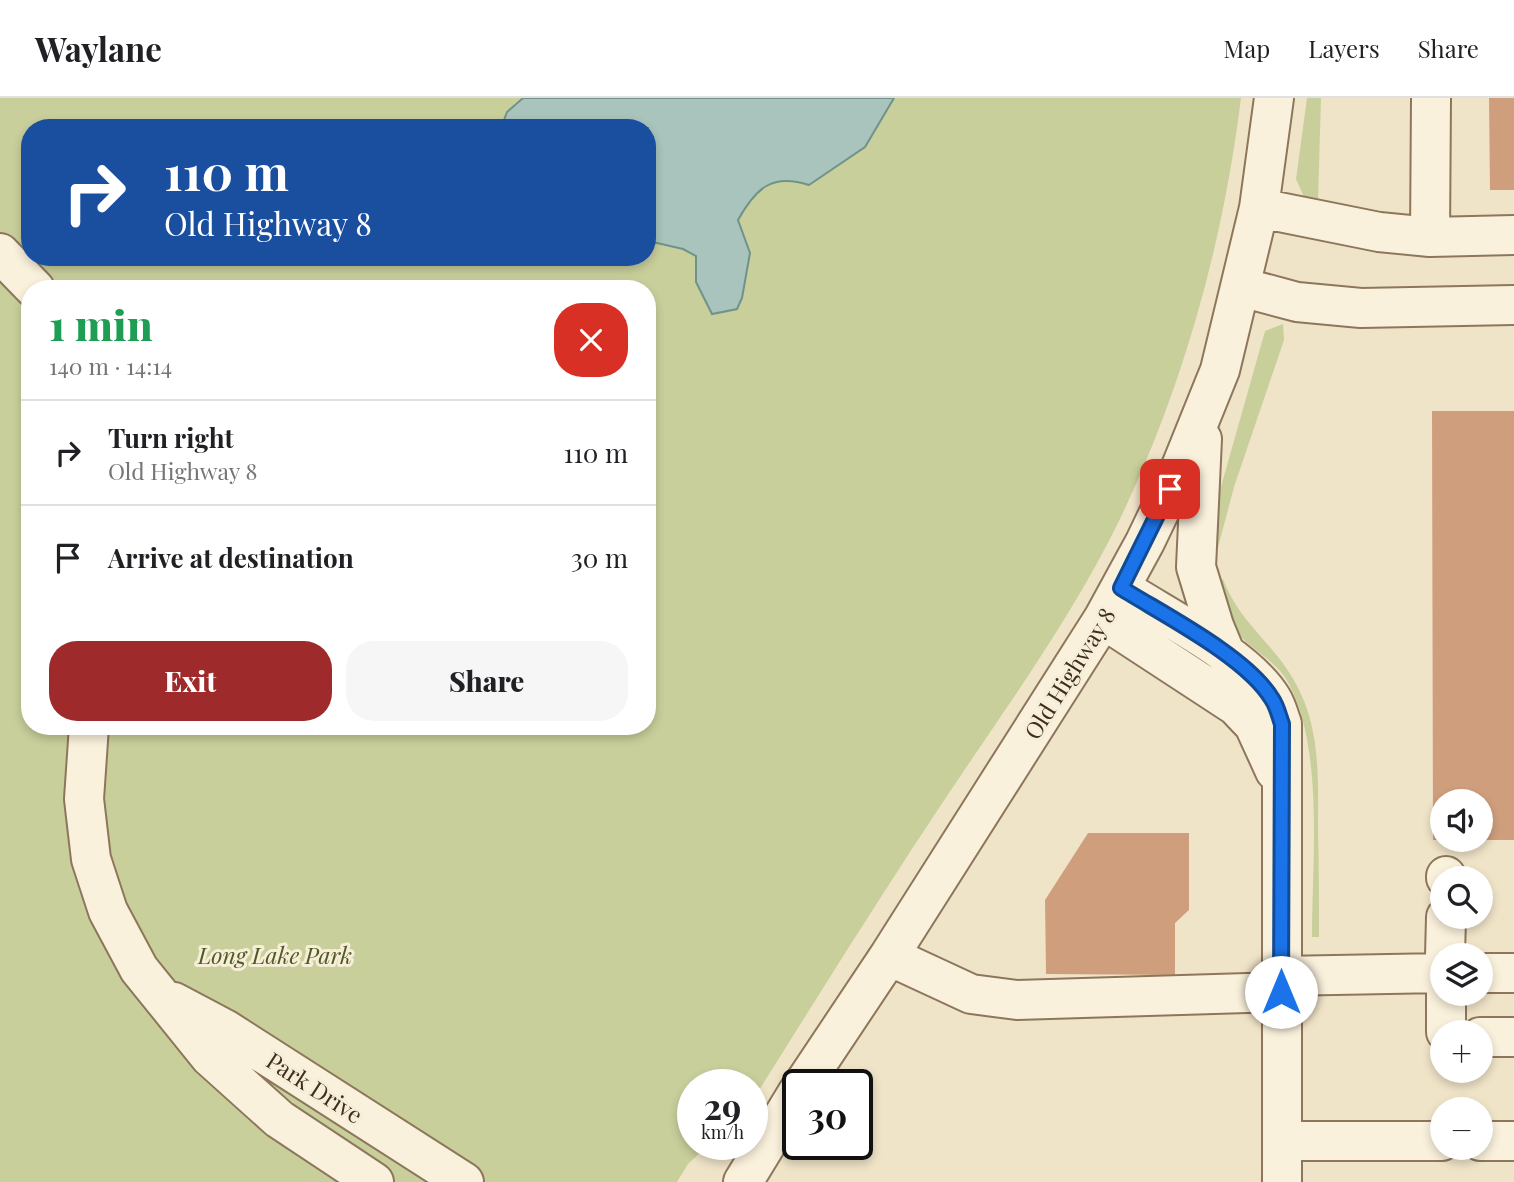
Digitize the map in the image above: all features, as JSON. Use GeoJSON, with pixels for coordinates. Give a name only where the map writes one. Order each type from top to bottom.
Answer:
{"type":"FeatureCollection","features":[{"type":"Feature","properties":{"kind":"street","name":"Old Highway 8"},"geometry":{"type":"LineString","coordinates":[[814,1069],[889,956],[1112,604],[1180,469],[1220,370],[1259,208],[1274,98]]}},
{"type":"Feature","properties":{"kind":"street"},"geometry":{"type":"LineString","coordinates":[[1430,237],[1431,98]]}},
{"type":"Feature","properties":{"kind":"street"},"geometry":{"type":"LineString","coordinates":[[1259,208],[1379,232],[1430,237],[1514,235]]}},
{"type":"Feature","properties":{"kind":"street"},"geometry":{"type":"LineString","coordinates":[[0,253],[26,280]]}},
{"type":"Feature","properties":{"kind":"street"},"geometry":{"type":"LineString","coordinates":[[1241,287],[1297,302],[1361,308],[1514,305]]}},
{"type":"Feature","properties":{"kind":"street"},"geometry":{"type":"LineString","coordinates":[[1204,409],[1196,567],[1226,655]]}},
{"type":"Feature","properties":{"kind":"street"},"geometry":{"type":"LineString","coordinates":[[1112,604],[1226,655],[1253,676],[1272,699],[1282,724],[1282,1182]]}},
{"type":"Feature","properties":{"kind":"street"},"geometry":{"type":"LineString","coordinates":[[1112,604],[1236,706],[1254,725],[1281,786]]}},
{"type":"Feature","properties":{"kind":"street","name":"Park Drive"},"geometry":{"type":"LineString","coordinates":[[89,735],[85,799],[91,859],[98,887],[123,942],[139,969],[210,1057],[279,1119],[374,1182]]}},
{"type":"Feature","properties":{"kind":"street"},"geometry":{"type":"LineString","coordinates":[[889,956],[971,994],[1017,1000],[1430,975]]}},
{"type":"Feature","properties":{"kind":"street"},"geometry":{"type":"LineString","coordinates":[[1493,973],[1514,973]]}},
{"type":"Feature","properties":{"kind":"street","name":"Park Drive"},"geometry":{"type":"LineString","coordinates":[[163,996],[225,1029],[460,1181]]}},
{"type":"Feature","properties":{"kind":"street"},"geometry":{"type":"LineString","coordinates":[[1493,1037],[1514,1037]]}},
{"type":"Feature","properties":{"kind":"street"},"geometry":{"type":"LineString","coordinates":[[304,1135],[329,1096]]}},
{"type":"Feature","properties":{"kind":"street"},"geometry":{"type":"LineString","coordinates":[[743,1182],[782,1118]]}},
{"type":"Feature","properties":{"kind":"street"},"geometry":{"type":"LineString","coordinates":[[1282,1141],[1430,1141]]}},
{"type":"Feature","properties":{"kind":"street"},"geometry":{"type":"LineString","coordinates":[[1493,1141],[1514,1141]]}},
{"type":"Feature","properties":{"kind":"green space","name":"Long Lake Park"},"geometry":{"type":"Polygon","coordinates":[[[0,98],[523,98],[515,103],[506,119],[21,119],[21,266],[656,266],[656,243],[683,249],[696,256],[696,282],[750,253],[738,220],[759,192],[775,182],[809,185],[865,147],[894,98],[1241,98],[1223,207],[1197,314],[1163,419],[1119,521],[1080,593],[1036,663],[896,874],[768,1076],[768,1069],[677,1069],[677,1160],[692,1160],[677,1182],[0,1182],[0,98]]]}},
{"type":"Feature","properties":{"kind":"green space"},"geometry":{"type":"Polygon","coordinates":[[[1307,98],[1321,98],[1318,201],[1304,197],[1296,179],[1307,98]]]}},
{"type":"Feature","properties":{"kind":"green space"},"geometry":{"type":"Polygon","coordinates":[[[1283,324],[1284,340],[1234,487],[1216,555],[1213,515],[1265,331],[1283,324]]]}},
{"type":"Feature","properties":{"kind":"green space"},"geometry":{"type":"Polygon","coordinates":[[[1223,579],[1239,609],[1288,670],[1310,719],[1318,774],[1319,937],[1312,937],[1314,807],[1312,773],[1300,711],[1289,684],[1278,668],[1242,638],[1232,626],[1213,582],[1223,579]]]}},
{"type":"Feature","properties":{"kind":"water"},"geometry":{"type":"Polygon","coordinates":[[[523,98],[894,98],[865,147],[809,185],[775,182],[751,199],[738,220],[750,253],[742,298],[737,309],[712,314],[696,282],[696,256],[683,249],[656,243],[656,119],[504,119],[507,112],[523,98]]]}},
{"type":"Feature","properties":{"kind":"building"},"geometry":{"type":"Polygon","coordinates":[[[1489,98],[1514,98],[1514,190],[1490,190],[1489,98]]]}},
{"type":"Feature","properties":{"kind":"building"},"geometry":{"type":"Polygon","coordinates":[[[1432,411],[1514,411],[1514,840],[1493,840],[1493,789],[1433,789],[1432,411]]]}},
{"type":"Feature","properties":{"kind":"building"},"geometry":{"type":"Polygon","coordinates":[[[1088,833],[1189,833],[1189,910],[1175,923],[1175,975],[1046,974],[1045,900],[1088,833]]]}},
{"type":"Feature","properties":{"kind":"route"},"geometry":{"type":"LineString","coordinates":[[1170,489],[1121,588],[1226,655],[1253,676],[1272,699],[1282,724],[1281,992]]}}]}
